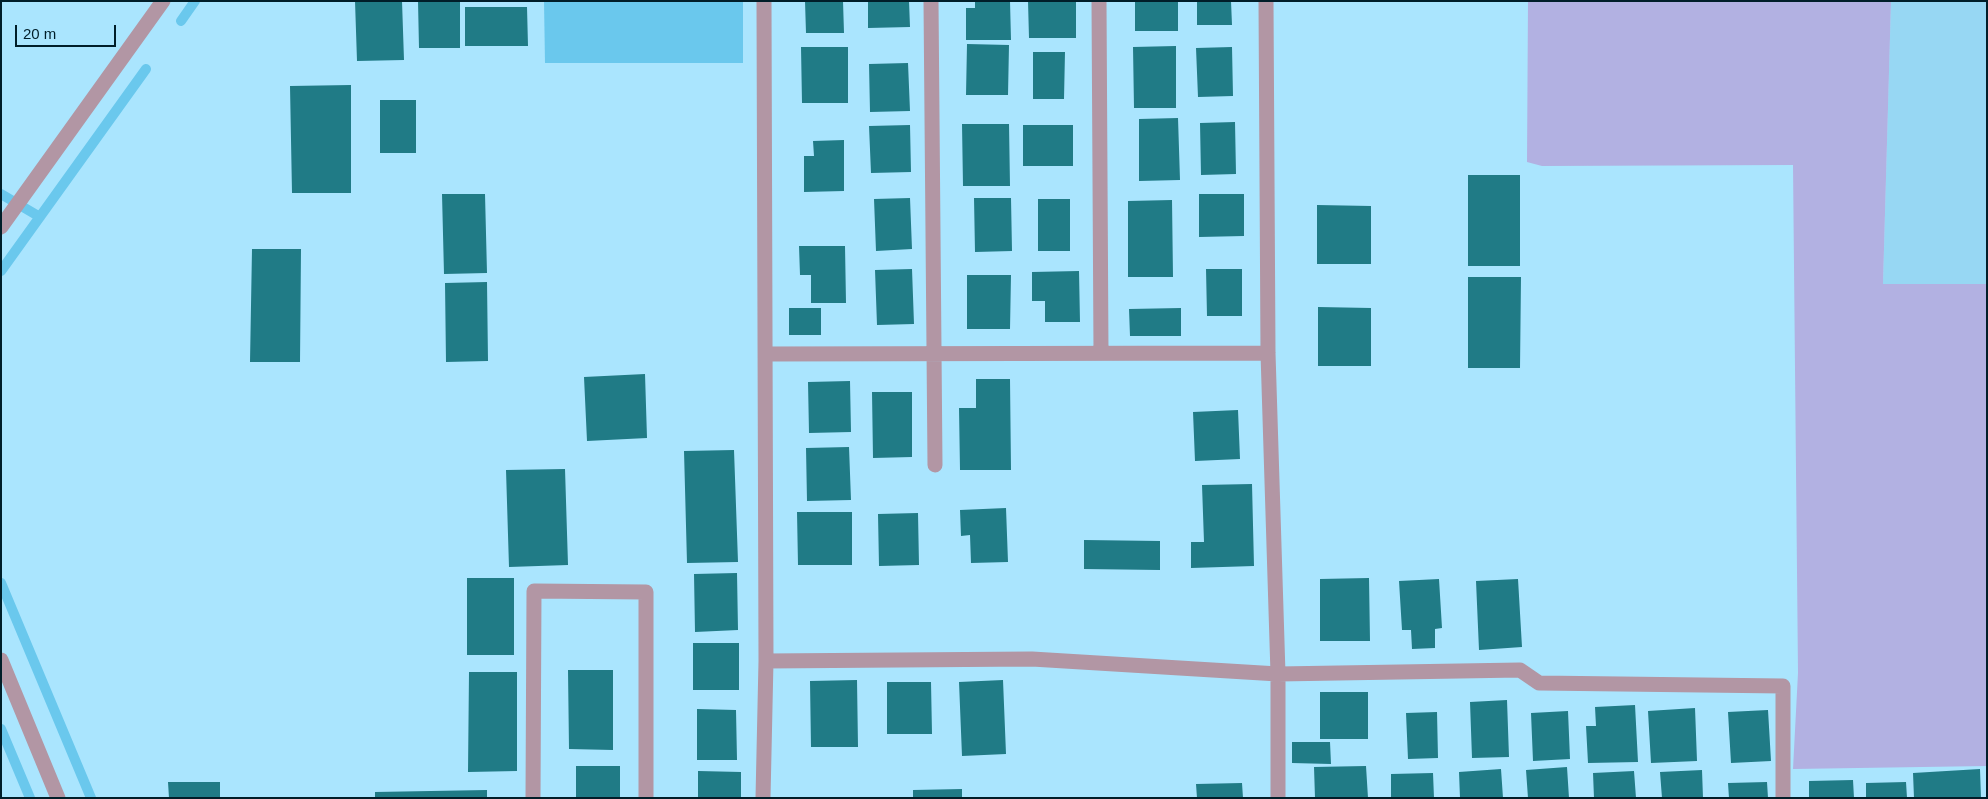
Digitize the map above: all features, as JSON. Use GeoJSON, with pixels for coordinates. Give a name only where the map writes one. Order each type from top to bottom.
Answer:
{"type":"FeatureCollection","features":[{"type":"Feature","properties":{"kind":"street"},"geometry":{"type":"LineString","coordinates":[[1,227],[163,1]]}},
{"type":"Feature","properties":{"kind":"street"},"geometry":{"type":"LineString","coordinates":[[763,798],[766,662],[764,1]]}},
{"type":"Feature","properties":{"kind":"street"},"geometry":{"type":"LineString","coordinates":[[931,1],[936,353],[935,465]]}},
{"type":"Feature","properties":{"kind":"street"},"geometry":{"type":"LineString","coordinates":[[1099,1],[1101,353]]}},
{"type":"Feature","properties":{"kind":"street"},"geometry":{"type":"LineString","coordinates":[[1266,1],[1268,353],[1278,674],[1278,798]]}},
{"type":"Feature","properties":{"kind":"street"},"geometry":{"type":"LineString","coordinates":[[766,354],[1268,353]]}},
{"type":"Feature","properties":{"kind":"street"},"geometry":{"type":"LineString","coordinates":[[533,798],[534,591],[646,592],[646,798]]}},
{"type":"Feature","properties":{"kind":"street"},"geometry":{"type":"LineString","coordinates":[[766,662],[1032,659],[1278,674],[1520,670],[1539,683],[1783,686],[1783,798]]}},
{"type":"Feature","properties":{"kind":"street"},"geometry":{"type":"LineString","coordinates":[[1,660],[58,798]]}},
{"type":"Feature","properties":{"kind":"shaded area"},"geometry":{"type":"Polygon","coordinates":[[[544,1],[743,1],[743,63],[545,63],[544,1]]]}},
{"type":"Feature","properties":{"kind":"shaded area"},"geometry":{"type":"Polygon","coordinates":[[[1528,1],[1891,1],[1883,284],[1987,284],[1987,766],[1793,769],[1798,673],[1793,165],[1542,166],[1527,162],[1528,1]]]}},
{"type":"Feature","properties":{"kind":"shaded area"},"geometry":{"type":"Polygon","coordinates":[[[1891,1],[1987,1],[1987,284],[1883,284],[1891,1]]]}},
{"type":"Feature","properties":{"kind":"building"},"geometry":{"type":"Polygon","coordinates":[[[355,1],[402,1],[404,60],[357,61],[355,1]]]}},
{"type":"Feature","properties":{"kind":"building"},"geometry":{"type":"Polygon","coordinates":[[[418,1],[460,1],[460,48],[419,48],[418,1]]]}},
{"type":"Feature","properties":{"kind":"building"},"geometry":{"type":"Polygon","coordinates":[[[805,1],[843,1],[844,33],[806,33],[805,1]]]}},
{"type":"Feature","properties":{"kind":"building"},"geometry":{"type":"Polygon","coordinates":[[[868,1],[909,1],[910,27],[868,28],[868,1]]]}},
{"type":"Feature","properties":{"kind":"building"},"geometry":{"type":"Polygon","coordinates":[[[975,1],[1010,1],[1011,40],[966,40],[966,8],[975,8],[975,1]]]}},
{"type":"Feature","properties":{"kind":"building"},"geometry":{"type":"Polygon","coordinates":[[[1028,1],[1076,1],[1076,38],[1029,38],[1028,1]]]}},
{"type":"Feature","properties":{"kind":"building"},"geometry":{"type":"Polygon","coordinates":[[[1135,1],[1178,1],[1178,31],[1135,31],[1135,1]]]}},
{"type":"Feature","properties":{"kind":"building"},"geometry":{"type":"Polygon","coordinates":[[[1197,1],[1231,1],[1232,25],[1197,25],[1197,1]]]}},
{"type":"Feature","properties":{"kind":"building"},"geometry":{"type":"Polygon","coordinates":[[[465,7],[527,7],[528,46],[465,46],[465,7]]]}},
{"type":"Feature","properties":{"kind":"building"},"geometry":{"type":"Polygon","coordinates":[[[967,44],[1009,45],[1008,95],[966,95],[967,44]]]}},
{"type":"Feature","properties":{"kind":"building"},"geometry":{"type":"Polygon","coordinates":[[[1176,46],[1176,108],[1134,108],[1133,47],[1176,46]]]}},
{"type":"Feature","properties":{"kind":"building"},"geometry":{"type":"Polygon","coordinates":[[[801,47],[848,47],[848,103],[802,103],[801,47]]]}},
{"type":"Feature","properties":{"kind":"building"},"geometry":{"type":"Polygon","coordinates":[[[1232,47],[1233,96],[1198,97],[1196,48],[1232,47]]]}},
{"type":"Feature","properties":{"kind":"building"},"geometry":{"type":"Polygon","coordinates":[[[1033,52],[1065,52],[1064,99],[1033,99],[1033,52]]]}},
{"type":"Feature","properties":{"kind":"building"},"geometry":{"type":"Polygon","coordinates":[[[908,63],[910,111],[870,112],[869,64],[908,63]]]}},
{"type":"Feature","properties":{"kind":"building"},"geometry":{"type":"Polygon","coordinates":[[[351,85],[351,193],[292,193],[290,86],[351,85]]]}},
{"type":"Feature","properties":{"kind":"building"},"geometry":{"type":"Polygon","coordinates":[[[380,100],[416,100],[416,153],[380,153],[380,100]]]}},
{"type":"Feature","properties":{"kind":"building"},"geometry":{"type":"Polygon","coordinates":[[[1178,118],[1180,180],[1139,181],[1139,119],[1178,118]]]}},
{"type":"Feature","properties":{"kind":"building"},"geometry":{"type":"Polygon","coordinates":[[[1235,122],[1236,174],[1201,175],[1200,123],[1235,122]]]}},
{"type":"Feature","properties":{"kind":"building"},"geometry":{"type":"Polygon","coordinates":[[[962,124],[1009,124],[1010,186],[963,186],[962,124]]]}},
{"type":"Feature","properties":{"kind":"building"},"geometry":{"type":"Polygon","coordinates":[[[910,125],[911,172],[871,173],[869,126],[910,125]]]}},
{"type":"Feature","properties":{"kind":"building"},"geometry":{"type":"Polygon","coordinates":[[[1023,125],[1073,125],[1073,166],[1023,166],[1023,125]]]}},
{"type":"Feature","properties":{"kind":"building"},"geometry":{"type":"Polygon","coordinates":[[[844,140],[844,191],[804,192],[804,156],[814,156],[813,141],[844,140]]]}},
{"type":"Feature","properties":{"kind":"building"},"geometry":{"type":"Polygon","coordinates":[[[1468,175],[1520,175],[1520,266],[1468,266],[1468,175]]]}},
{"type":"Feature","properties":{"kind":"building"},"geometry":{"type":"Polygon","coordinates":[[[442,194],[485,194],[487,273],[444,274],[442,194]]]}},
{"type":"Feature","properties":{"kind":"building"},"geometry":{"type":"Polygon","coordinates":[[[1199,194],[1244,194],[1244,236],[1199,237],[1199,194]]]}},
{"type":"Feature","properties":{"kind":"building"},"geometry":{"type":"Polygon","coordinates":[[[910,198],[912,249],[876,251],[874,199],[910,198]]]}},
{"type":"Feature","properties":{"kind":"building"},"geometry":{"type":"Polygon","coordinates":[[[974,198],[1011,198],[1012,251],[975,252],[974,198]]]}},
{"type":"Feature","properties":{"kind":"building"},"geometry":{"type":"Polygon","coordinates":[[[1038,199],[1070,199],[1070,251],[1038,251],[1038,199]]]}},
{"type":"Feature","properties":{"kind":"building"},"geometry":{"type":"Polygon","coordinates":[[[1172,200],[1173,277],[1128,277],[1128,201],[1172,200]]]}},
{"type":"Feature","properties":{"kind":"building"},"geometry":{"type":"Polygon","coordinates":[[[1317,205],[1371,206],[1371,264],[1317,264],[1317,205]]]}},
{"type":"Feature","properties":{"kind":"building"},"geometry":{"type":"Polygon","coordinates":[[[799,246],[845,246],[846,303],[811,303],[811,275],[800,275],[799,246]]]}},
{"type":"Feature","properties":{"kind":"building"},"geometry":{"type":"Polygon","coordinates":[[[252,249],[301,249],[300,362],[250,362],[252,249]]]}},
{"type":"Feature","properties":{"kind":"building"},"geometry":{"type":"Polygon","coordinates":[[[912,269],[914,324],[877,325],[875,270],[912,269]]]}},
{"type":"Feature","properties":{"kind":"building"},"geometry":{"type":"Polygon","coordinates":[[[1206,269],[1242,269],[1242,316],[1207,316],[1206,269]]]}},
{"type":"Feature","properties":{"kind":"building"},"geometry":{"type":"Polygon","coordinates":[[[1079,271],[1080,322],[1045,322],[1045,301],[1032,301],[1032,272],[1079,271]]]}},
{"type":"Feature","properties":{"kind":"building"},"geometry":{"type":"Polygon","coordinates":[[[967,275],[1011,275],[1010,329],[967,329],[967,275]]]}},
{"type":"Feature","properties":{"kind":"building"},"geometry":{"type":"Polygon","coordinates":[[[1468,277],[1521,277],[1520,368],[1468,368],[1468,277]]]}},
{"type":"Feature","properties":{"kind":"building"},"geometry":{"type":"Polygon","coordinates":[[[487,282],[488,361],[446,362],[445,283],[487,282]]]}},
{"type":"Feature","properties":{"kind":"building"},"geometry":{"type":"Polygon","coordinates":[[[1318,307],[1371,308],[1371,366],[1318,366],[1318,307]]]}},
{"type":"Feature","properties":{"kind":"building"},"geometry":{"type":"Polygon","coordinates":[[[789,308],[821,308],[821,335],[789,335],[789,308]]]}},
{"type":"Feature","properties":{"kind":"building"},"geometry":{"type":"Polygon","coordinates":[[[1181,308],[1181,336],[1130,336],[1129,309],[1181,308]]]}},
{"type":"Feature","properties":{"kind":"building"},"geometry":{"type":"Polygon","coordinates":[[[645,374],[647,438],[587,441],[584,377],[645,374]]]}},
{"type":"Feature","properties":{"kind":"building"},"geometry":{"type":"Polygon","coordinates":[[[976,379],[1010,379],[1011,470],[960,470],[959,408],[976,408],[976,379]]]}},
{"type":"Feature","properties":{"kind":"building"},"geometry":{"type":"Polygon","coordinates":[[[850,381],[851,432],[809,433],[808,382],[850,381]]]}},
{"type":"Feature","properties":{"kind":"building"},"geometry":{"type":"Polygon","coordinates":[[[872,392],[912,392],[912,457],[873,458],[872,392]]]}},
{"type":"Feature","properties":{"kind":"building"},"geometry":{"type":"Polygon","coordinates":[[[1238,410],[1240,459],[1195,461],[1193,412],[1238,410]]]}},
{"type":"Feature","properties":{"kind":"building"},"geometry":{"type":"Polygon","coordinates":[[[849,447],[851,500],[807,501],[806,448],[849,447]]]}},
{"type":"Feature","properties":{"kind":"building"},"geometry":{"type":"Polygon","coordinates":[[[734,450],[738,562],[687,563],[684,451],[734,450]]]}},
{"type":"Feature","properties":{"kind":"building"},"geometry":{"type":"Polygon","coordinates":[[[565,469],[568,565],[509,567],[506,470],[565,469]]]}},
{"type":"Feature","properties":{"kind":"building"},"geometry":{"type":"Polygon","coordinates":[[[1252,484],[1254,566],[1191,568],[1191,542],[1204,542],[1202,485],[1252,484]]]}},
{"type":"Feature","properties":{"kind":"building"},"geometry":{"type":"Polygon","coordinates":[[[1006,508],[1008,562],[971,563],[970,535],[961,536],[960,510],[1006,508]]]}},
{"type":"Feature","properties":{"kind":"building"},"geometry":{"type":"Polygon","coordinates":[[[797,512],[852,512],[852,565],[798,565],[797,512]]]}},
{"type":"Feature","properties":{"kind":"building"},"geometry":{"type":"Polygon","coordinates":[[[918,513],[919,565],[879,566],[878,514],[918,513]]]}},
{"type":"Feature","properties":{"kind":"building"},"geometry":{"type":"Polygon","coordinates":[[[1084,540],[1160,541],[1160,570],[1084,569],[1084,540]]]}},
{"type":"Feature","properties":{"kind":"building"},"geometry":{"type":"Polygon","coordinates":[[[737,573],[738,630],[695,632],[694,574],[737,573]]]}},
{"type":"Feature","properties":{"kind":"building"},"geometry":{"type":"Polygon","coordinates":[[[467,578],[514,578],[514,655],[467,655],[467,578]]]}},
{"type":"Feature","properties":{"kind":"building"},"geometry":{"type":"Polygon","coordinates":[[[1369,578],[1370,641],[1320,641],[1320,579],[1369,578]]]}},
{"type":"Feature","properties":{"kind":"building"},"geometry":{"type":"Polygon","coordinates":[[[1439,579],[1442,628],[1435,629],[1435,648],[1412,649],[1411,630],[1402,630],[1399,581],[1439,579]]]}},
{"type":"Feature","properties":{"kind":"building"},"geometry":{"type":"Polygon","coordinates":[[[1518,579],[1522,647],[1479,650],[1476,581],[1518,579]]]}},
{"type":"Feature","properties":{"kind":"building"},"geometry":{"type":"Polygon","coordinates":[[[693,643],[739,643],[739,690],[693,690],[693,643]]]}},
{"type":"Feature","properties":{"kind":"building"},"geometry":{"type":"Polygon","coordinates":[[[568,670],[613,670],[613,750],[569,749],[568,670]]]}},
{"type":"Feature","properties":{"kind":"building"},"geometry":{"type":"Polygon","coordinates":[[[469,672],[517,672],[517,771],[468,772],[469,672]]]}},
{"type":"Feature","properties":{"kind":"building"},"geometry":{"type":"Polygon","coordinates":[[[857,680],[858,747],[811,747],[810,681],[857,680]]]}},
{"type":"Feature","properties":{"kind":"building"},"geometry":{"type":"Polygon","coordinates":[[[1003,680],[1006,754],[962,756],[959,682],[1003,680]]]}},
{"type":"Feature","properties":{"kind":"building"},"geometry":{"type":"Polygon","coordinates":[[[887,682],[931,682],[932,734],[887,734],[887,682]]]}},
{"type":"Feature","properties":{"kind":"building"},"geometry":{"type":"Polygon","coordinates":[[[1320,692],[1368,692],[1368,739],[1320,739],[1320,692]]]}},
{"type":"Feature","properties":{"kind":"building"},"geometry":{"type":"Polygon","coordinates":[[[1507,700],[1509,757],[1472,758],[1470,702],[1507,700]]]}},
{"type":"Feature","properties":{"kind":"building"},"geometry":{"type":"Polygon","coordinates":[[[1635,705],[1638,762],[1588,763],[1586,726],[1596,726],[1595,707],[1635,705]]]}},
{"type":"Feature","properties":{"kind":"building"},"geometry":{"type":"Polygon","coordinates":[[[1695,708],[1697,761],[1651,763],[1648,711],[1695,708]]]}},
{"type":"Feature","properties":{"kind":"building"},"geometry":{"type":"Polygon","coordinates":[[[697,709],[736,710],[737,760],[697,760],[697,709]]]}},
{"type":"Feature","properties":{"kind":"building"},"geometry":{"type":"Polygon","coordinates":[[[1768,710],[1771,761],[1731,763],[1728,712],[1768,710]]]}},
{"type":"Feature","properties":{"kind":"building"},"geometry":{"type":"Polygon","coordinates":[[[1568,711],[1570,759],[1533,761],[1531,713],[1568,711]]]}},
{"type":"Feature","properties":{"kind":"building"},"geometry":{"type":"Polygon","coordinates":[[[1437,712],[1438,758],[1408,759],[1406,713],[1437,712]]]}},
{"type":"Feature","properties":{"kind":"building"},"geometry":{"type":"Polygon","coordinates":[[[1292,742],[1330,742],[1331,764],[1292,763],[1292,742]]]}},
{"type":"Feature","properties":{"kind":"building"},"geometry":{"type":"Polygon","coordinates":[[[576,766],[620,766],[620,798],[576,798],[576,766]]]}},
{"type":"Feature","properties":{"kind":"building"},"geometry":{"type":"Polygon","coordinates":[[[1366,766],[1368,798],[1315,798],[1314,767],[1366,766]]]}},
{"type":"Feature","properties":{"kind":"building"},"geometry":{"type":"Polygon","coordinates":[[[1567,767],[1569,798],[1528,798],[1526,770],[1567,767]]]}},
{"type":"Feature","properties":{"kind":"building"},"geometry":{"type":"Polygon","coordinates":[[[1501,769],[1503,798],[1460,798],[1459,772],[1501,769]]]}},
{"type":"Feature","properties":{"kind":"building"},"geometry":{"type":"Polygon","coordinates":[[[1980,769],[1981,798],[1914,798],[1913,773],[1980,769]]]}},
{"type":"Feature","properties":{"kind":"building"},"geometry":{"type":"Polygon","coordinates":[[[1702,770],[1703,798],[1662,798],[1660,772],[1702,770]]]}},
{"type":"Feature","properties":{"kind":"building"},"geometry":{"type":"Polygon","coordinates":[[[698,771],[741,772],[741,798],[698,798],[698,771]]]}},
{"type":"Feature","properties":{"kind":"building"},"geometry":{"type":"Polygon","coordinates":[[[1634,771],[1636,798],[1594,798],[1593,773],[1634,771]]]}},
{"type":"Feature","properties":{"kind":"building"},"geometry":{"type":"Polygon","coordinates":[[[1433,773],[1434,798],[1391,798],[1391,774],[1433,773]]]}},
{"type":"Feature","properties":{"kind":"building"},"geometry":{"type":"Polygon","coordinates":[[[1853,780],[1854,798],[1809,798],[1809,781],[1853,780]]]}},
{"type":"Feature","properties":{"kind":"building"},"geometry":{"type":"Polygon","coordinates":[[[168,782],[220,782],[220,798],[169,798],[168,782]]]}},
{"type":"Feature","properties":{"kind":"building"},"geometry":{"type":"Polygon","coordinates":[[[1767,782],[1768,798],[1729,798],[1728,783],[1767,782]]]}},
{"type":"Feature","properties":{"kind":"building"},"geometry":{"type":"Polygon","coordinates":[[[1906,782],[1907,798],[1866,798],[1866,783],[1906,782]]]}},
{"type":"Feature","properties":{"kind":"building"},"geometry":{"type":"Polygon","coordinates":[[[1242,783],[1243,798],[1197,798],[1196,784],[1242,783]]]}},
{"type":"Feature","properties":{"kind":"building"},"geometry":{"type":"Polygon","coordinates":[[[962,789],[962,798],[913,798],[913,790],[962,789]]]}},
{"type":"Feature","properties":{"kind":"building"},"geometry":{"type":"Polygon","coordinates":[[[487,790],[487,798],[375,798],[375,792],[487,790]]]}},
{"type":"Feature","properties":{"kind":"waterway"},"geometry":{"type":"LineString","coordinates":[[181,21],[195,1]]}},
{"type":"Feature","properties":{"kind":"waterway"},"geometry":{"type":"LineString","coordinates":[[1,271],[146,69]]}},
{"type":"Feature","properties":{"kind":"waterway"},"geometry":{"type":"LineString","coordinates":[[1,194],[40,217]]}},
{"type":"Feature","properties":{"kind":"waterway"},"geometry":{"type":"LineString","coordinates":[[1,583],[91,798]]}},
{"type":"Feature","properties":{"kind":"waterway"},"geometry":{"type":"LineString","coordinates":[[1,729],[30,798]]}}]}
